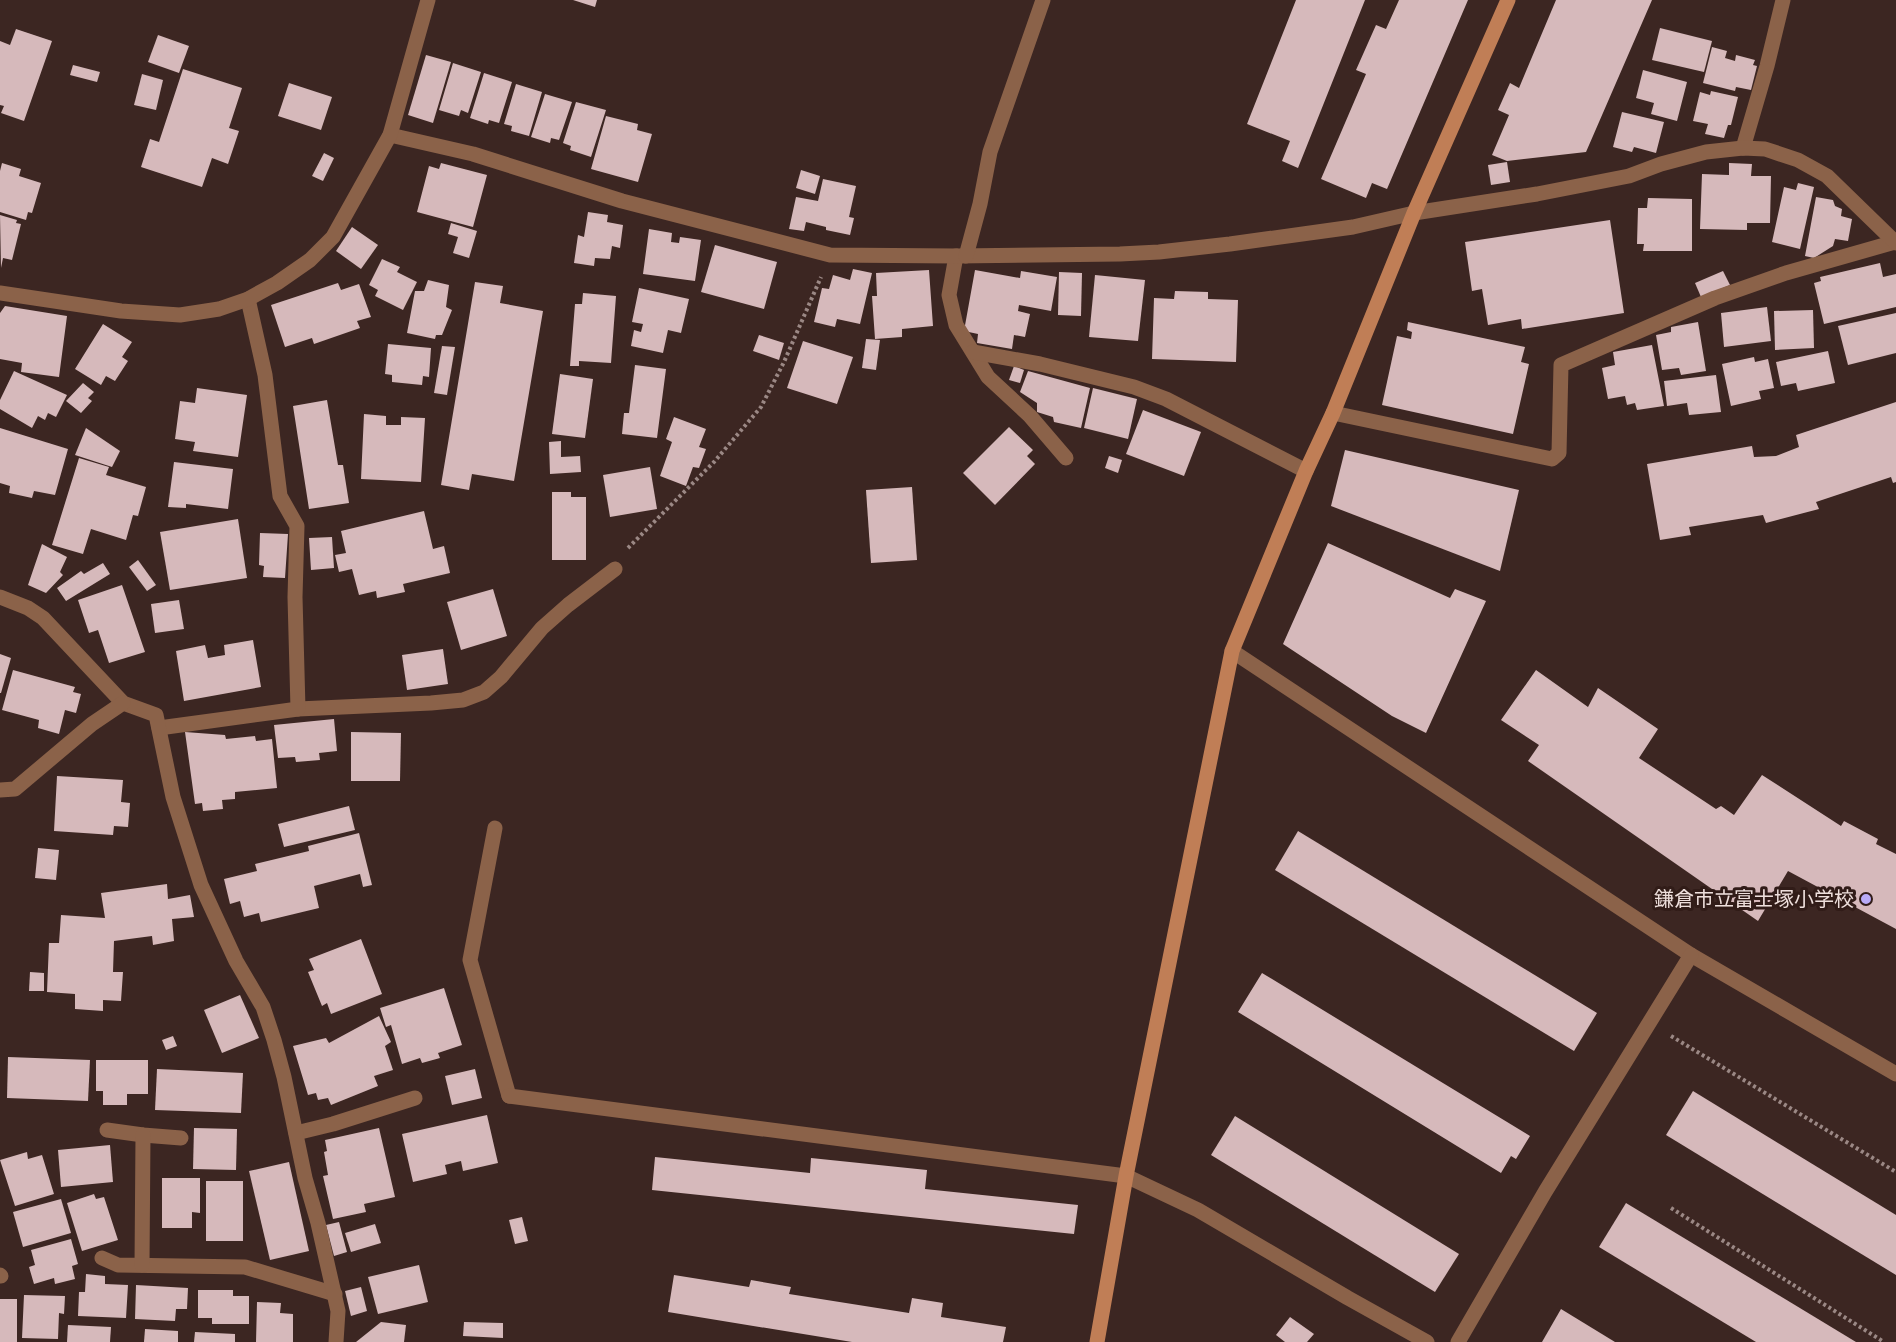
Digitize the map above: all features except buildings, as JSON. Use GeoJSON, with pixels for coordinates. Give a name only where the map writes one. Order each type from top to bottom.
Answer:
{"type":"FeatureCollection","features":[{"type":"Feature","properties":{"kind":"street"},"geometry":{"type":"LineString","coordinates":[[0,293],[122,311],[180,315],[219,309],[248,299],[277,283],[310,260],[333,237],[390,135],[428,0]]}},
{"type":"Feature","properties":{"kind":"street"},"geometry":{"type":"LineString","coordinates":[[1043,0],[990,152],[980,204],[949,295],[956,325],[987,377],[1030,416],[1066,458]]}},
{"type":"Feature","properties":{"kind":"street"},"geometry":{"type":"LineString","coordinates":[[1097,1342],[1126,1176],[1232,651],[1306,471],[1334,413],[1414,213],[1508,0]]}},
{"type":"Feature","properties":{"kind":"street"},"geometry":{"type":"LineString","coordinates":[[1743,148],[1783,0]]}},
{"type":"Feature","properties":{"kind":"street"},"geometry":{"type":"LineString","coordinates":[[390,135],[473,154],[622,201],[830,255],[961,256],[1159,252],[1353,227],[1414,213],[1538,194],[1629,176],[1661,164],[1706,152],[1743,148],[1765,149],[1798,160],[1827,176],[1896,243]]}},
{"type":"Feature","properties":{"kind":"street"},"geometry":{"type":"LineString","coordinates":[[1334,413],[1552,459],[1559,453],[1561,365],[1715,298],[1786,273],[1896,243]]}},
{"type":"Feature","properties":{"kind":"street"},"geometry":{"type":"LineString","coordinates":[[248,299],[265,375],[279,495],[297,526],[295,597],[298,709]]}},
{"type":"Feature","properties":{"kind":"street"},"geometry":{"type":"LineString","coordinates":[[973,352],[1040,364],[1134,387],[1166,399],[1306,471]]}},
{"type":"Feature","properties":{"kind":"street"},"geometry":{"type":"LineString","coordinates":[[159,728],[298,709],[463,700],[484,692],[501,677],[542,628],[615,569]]}},
{"type":"Feature","properties":{"kind":"street"},"geometry":{"type":"LineString","coordinates":[[0,597],[28,608],[43,618],[123,703],[156,715],[173,797],[201,885],[236,960],[263,1007],[284,1077],[305,1178],[338,1311],[336,1342]]}},
{"type":"Feature","properties":{"kind":"street"},"geometry":{"type":"LineString","coordinates":[[1232,651],[1691,955],[1896,1074]]}},
{"type":"Feature","properties":{"kind":"street"},"geometry":{"type":"LineString","coordinates":[[0,789],[15,789],[92,724],[123,703]]}},
{"type":"Feature","properties":{"kind":"street"},"geometry":{"type":"LineString","coordinates":[[495,828],[470,960],[509,1096],[1126,1176],[1198,1210],[1427,1342]]}},
{"type":"Feature","properties":{"kind":"street"},"geometry":{"type":"LineString","coordinates":[[1458,1342],[1545,1192],[1691,955]]}},
{"type":"Feature","properties":{"kind":"street"},"geometry":{"type":"LineString","coordinates":[[296,1132],[333,1124],[415,1098]]}},
{"type":"Feature","properties":{"kind":"street"},"geometry":{"type":"LineString","coordinates":[[107,1130],[181,1138]]}},
{"type":"Feature","properties":{"kind":"street"},"geometry":{"type":"LineString","coordinates":[[142,1265],[143,1135]]}},
{"type":"Feature","properties":{"kind":"street"},"geometry":{"type":"LineString","coordinates":[[102,1258],[118,1264],[245,1268],[334,1294]]}},
{"type":"Feature","properties":{"kind":"path"},"geometry":{"type":"LineString","coordinates":[[615,569],[622,556],[640,534],[714,462],[761,407],[784,362],[830,255]]}},
{"type":"Feature","properties":{"kind":"path"},"geometry":{"type":"LineString","coordinates":[[1649,1023],[1896,1172]]}},
{"type":"Feature","properties":{"kind":"path"},"geometry":{"type":"LineString","coordinates":[[1671,1208],[1884,1342]]}},
{"type":"Feature","properties":{"kind":"place","name":"鎌倉市立富士塚小学校"},"geometry":{"type":"Point","coordinates":[1866,899]}}]}
